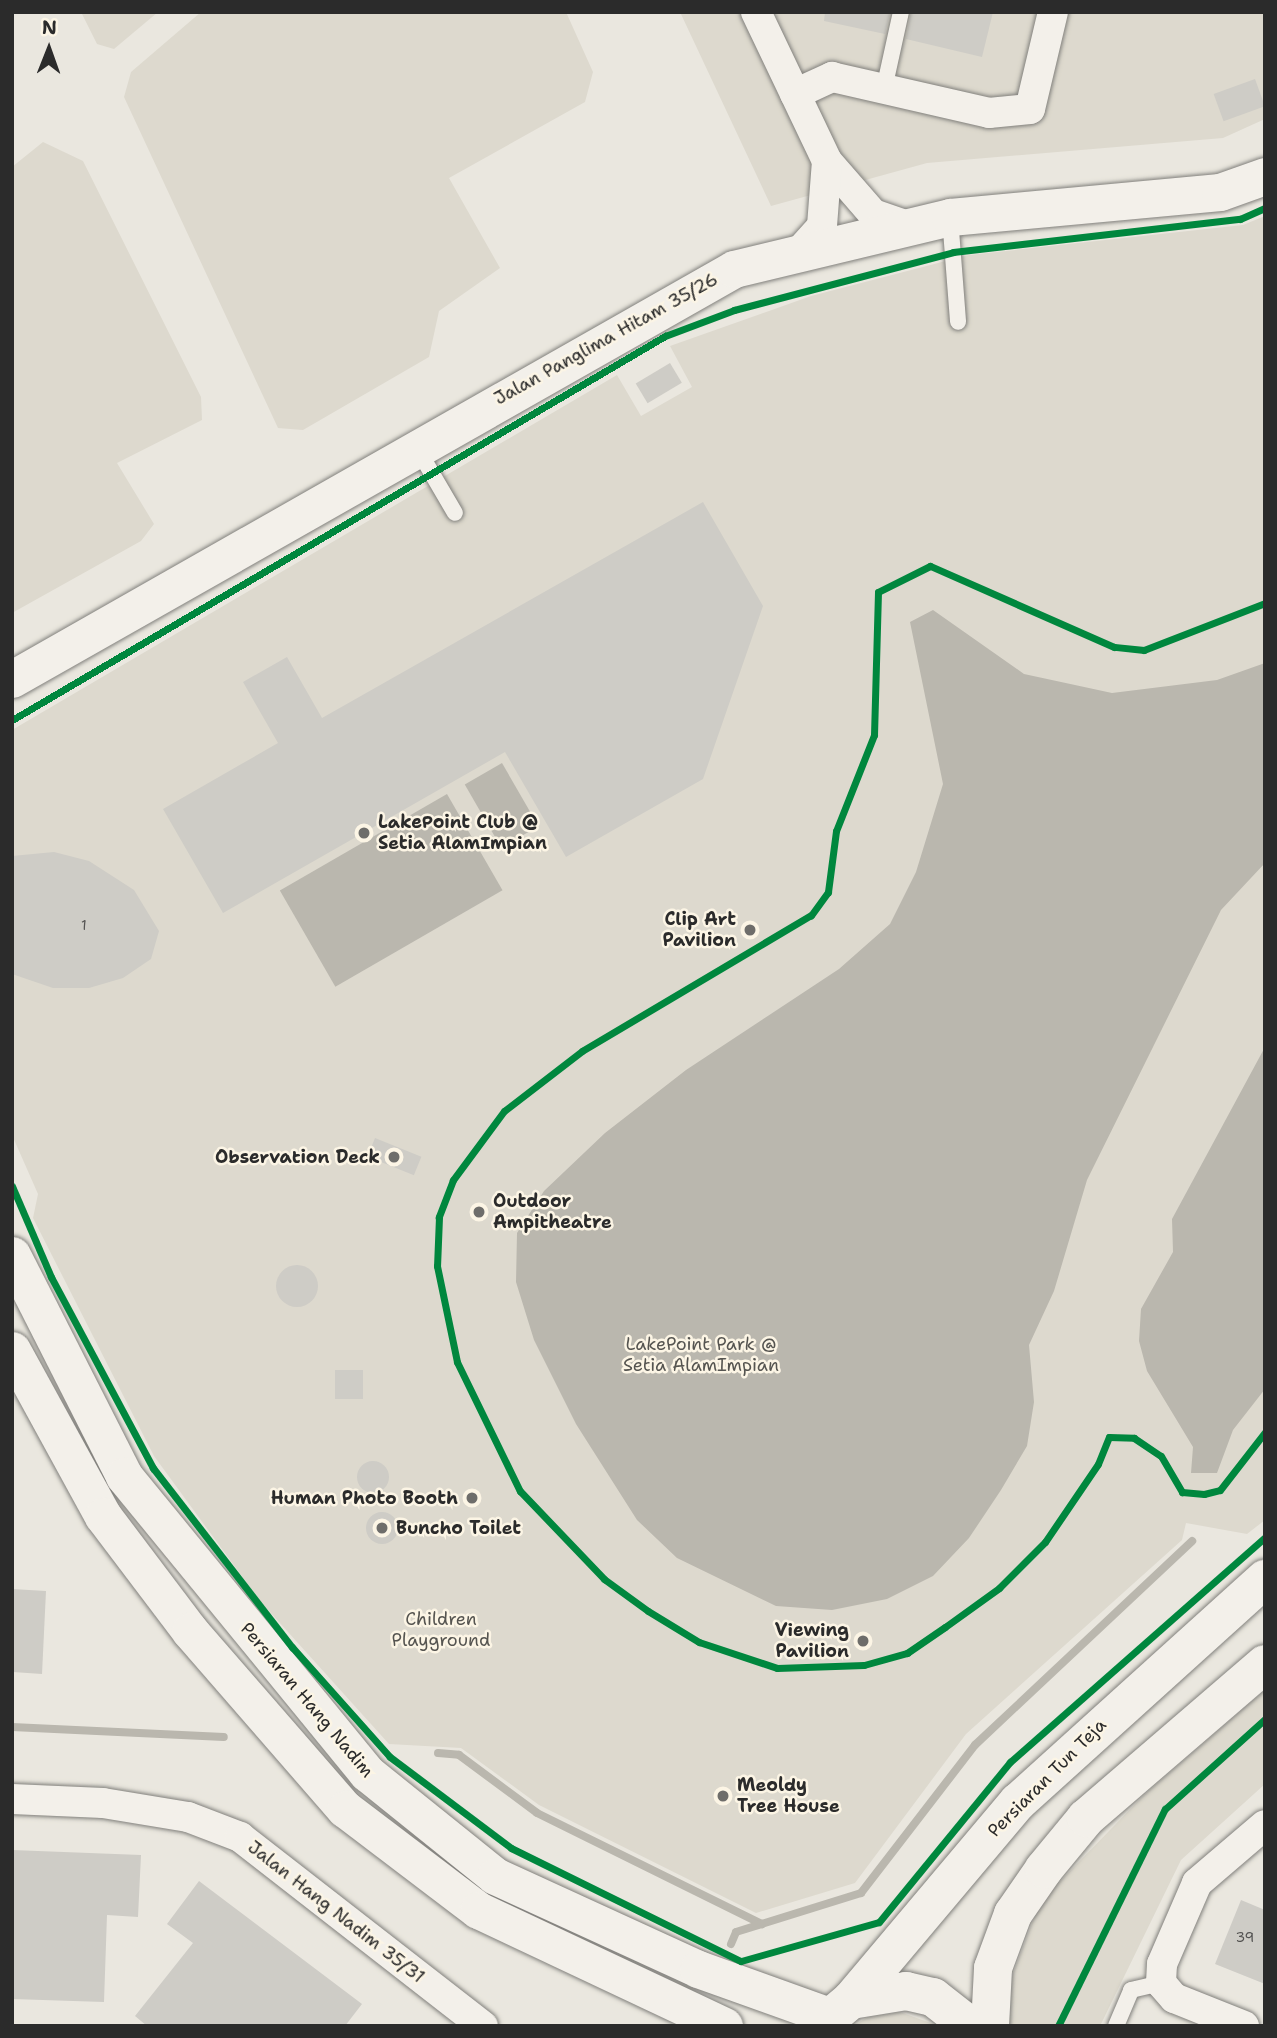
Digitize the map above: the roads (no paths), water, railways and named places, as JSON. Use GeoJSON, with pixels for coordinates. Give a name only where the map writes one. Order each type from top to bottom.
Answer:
{"type":"FeatureCollection","features":[{"type":"Feature","properties":{"kind":"main road","name":"Persiaran Tun Teja"},"geometry":{"type":"LineString","coordinates":[[833,2014],[1018,1802],[1265,1579]]}},
{"type":"Feature","properties":{"kind":"main road"},"geometry":{"type":"LineString","coordinates":[[990,2026],[993,1968],[1013,1914],[1044,1869],[1087,1818],[1265,1664]]}},
{"type":"Feature","properties":{"kind":"main road"},"geometry":{"type":"LineString","coordinates":[[833,2014],[906,1991],[933,1997],[970,2026]]}},
{"type":"Feature","properties":{"kind":"street"},"geometry":{"type":"LineString","coordinates":[[756,12],[827,161],[873,214],[910,227]]}},
{"type":"Feature","properties":{"kind":"street"},"geometry":{"type":"LineString","coordinates":[[795,94],[832,77],[989,113],[1030,109],[1053,12]]}},
{"type":"Feature","properties":{"kind":"street"},"geometry":{"type":"LineString","coordinates":[[798,253],[822,226],[827,161]]}},
{"type":"Feature","properties":{"kind":"street","name":"Jalan Panglima Hitam 35/26"},"geometry":{"type":"LineString","coordinates":[[12,679],[681,294],[733,268],[950,217],[1208,193],[1264,176]]}},
{"type":"Feature","properties":{"kind":"street","name":"Persiaran Hang Nadim"},"geometry":{"type":"LineString","coordinates":[[12,1255],[124,1476],[367,1773],[495,1876],[698,1969],[833,2014]]}},
{"type":"Feature","properties":{"kind":"street"},"geometry":{"type":"LineString","coordinates":[[12,1350],[103,1516],[190,1631],[345,1809],[478,1910],[724,2026]]}},
{"type":"Feature","properties":{"kind":"street","name":"Jalan Hang Nadim 35/31"},"geometry":{"type":"LineString","coordinates":[[12,1799],[103,1803],[188,1816],[240,1837],[483,2026]]}},
{"type":"Feature","properties":{"kind":"street"},"geometry":{"type":"LineString","coordinates":[[1244,2026],[1174,1998],[1161,1983],[1162,1964],[1197,1883],[1265,1825]]}},
{"type":"Feature","properties":{"kind":"lane"},"geometry":{"type":"LineString","coordinates":[[884,89],[901,12]]}},
{"type":"Feature","properties":{"kind":"lane"},"geometry":{"type":"LineString","coordinates":[[950,217],[958,322]]}},
{"type":"Feature","properties":{"kind":"lane"},"geometry":{"type":"LineString","coordinates":[[416,446],[455,513]]}},
{"type":"Feature","properties":{"kind":"lane"},"geometry":{"type":"LineString","coordinates":[[1116,2026],[1131,1990],[1161,1983]]}},
{"type":"Feature","properties":{"kind":"waterway"},"geometry":{"type":"LineString","coordinates":[[731,1944],[736,1932],[861,1893],[975,1745],[1192,1541]]}},
{"type":"Feature","properties":{"kind":"waterway"},"geometry":{"type":"LineString","coordinates":[[12,1727],[224,1737]]}},
{"type":"Feature","properties":{"kind":"waterway"},"geometry":{"type":"LineString","coordinates":[[438,1753],[459,1755],[537,1813],[762,1924]]}},
{"type":"Feature","properties":{"kind":"place","name":"LakePoint Club @ Setia AlamImpian"},"geometry":{"type":"Point","coordinates":[364,833]}},
{"type":"Feature","properties":{"kind":"place","name":"Clip Art Pavilion"},"geometry":{"type":"Point","coordinates":[750,930]}},
{"type":"Feature","properties":{"kind":"place","name":"Observation Deck"},"geometry":{"type":"Point","coordinates":[394,1157]}},
{"type":"Feature","properties":{"kind":"place","name":"Outdoor Ampitheatre"},"geometry":{"type":"Point","coordinates":[479,1212]}},
{"type":"Feature","properties":{"kind":"place","name":"Human Photo Booth"},"geometry":{"type":"Point","coordinates":[472,1498]}},
{"type":"Feature","properties":{"kind":"place","name":"Buncho Toilet"},"geometry":{"type":"Point","coordinates":[382,1528]}},
{"type":"Feature","properties":{"kind":"place","name":"Viewing Pavilion"},"geometry":{"type":"Point","coordinates":[863,1641]}},
{"type":"Feature","properties":{"kind":"place","name":"Meoldy Tree House"},"geometry":{"type":"Point","coordinates":[723,1796]}},
{"type":"Feature","properties":{"kind":"park label","name":"LakePoint Park @ Setia AlamImpian"},"geometry":{"type":"Point","coordinates":[701,1355]}},
{"type":"Feature","properties":{"kind":"park label","name":"Children Playground"},"geometry":{"type":"Point","coordinates":[441,1630]}}]}
